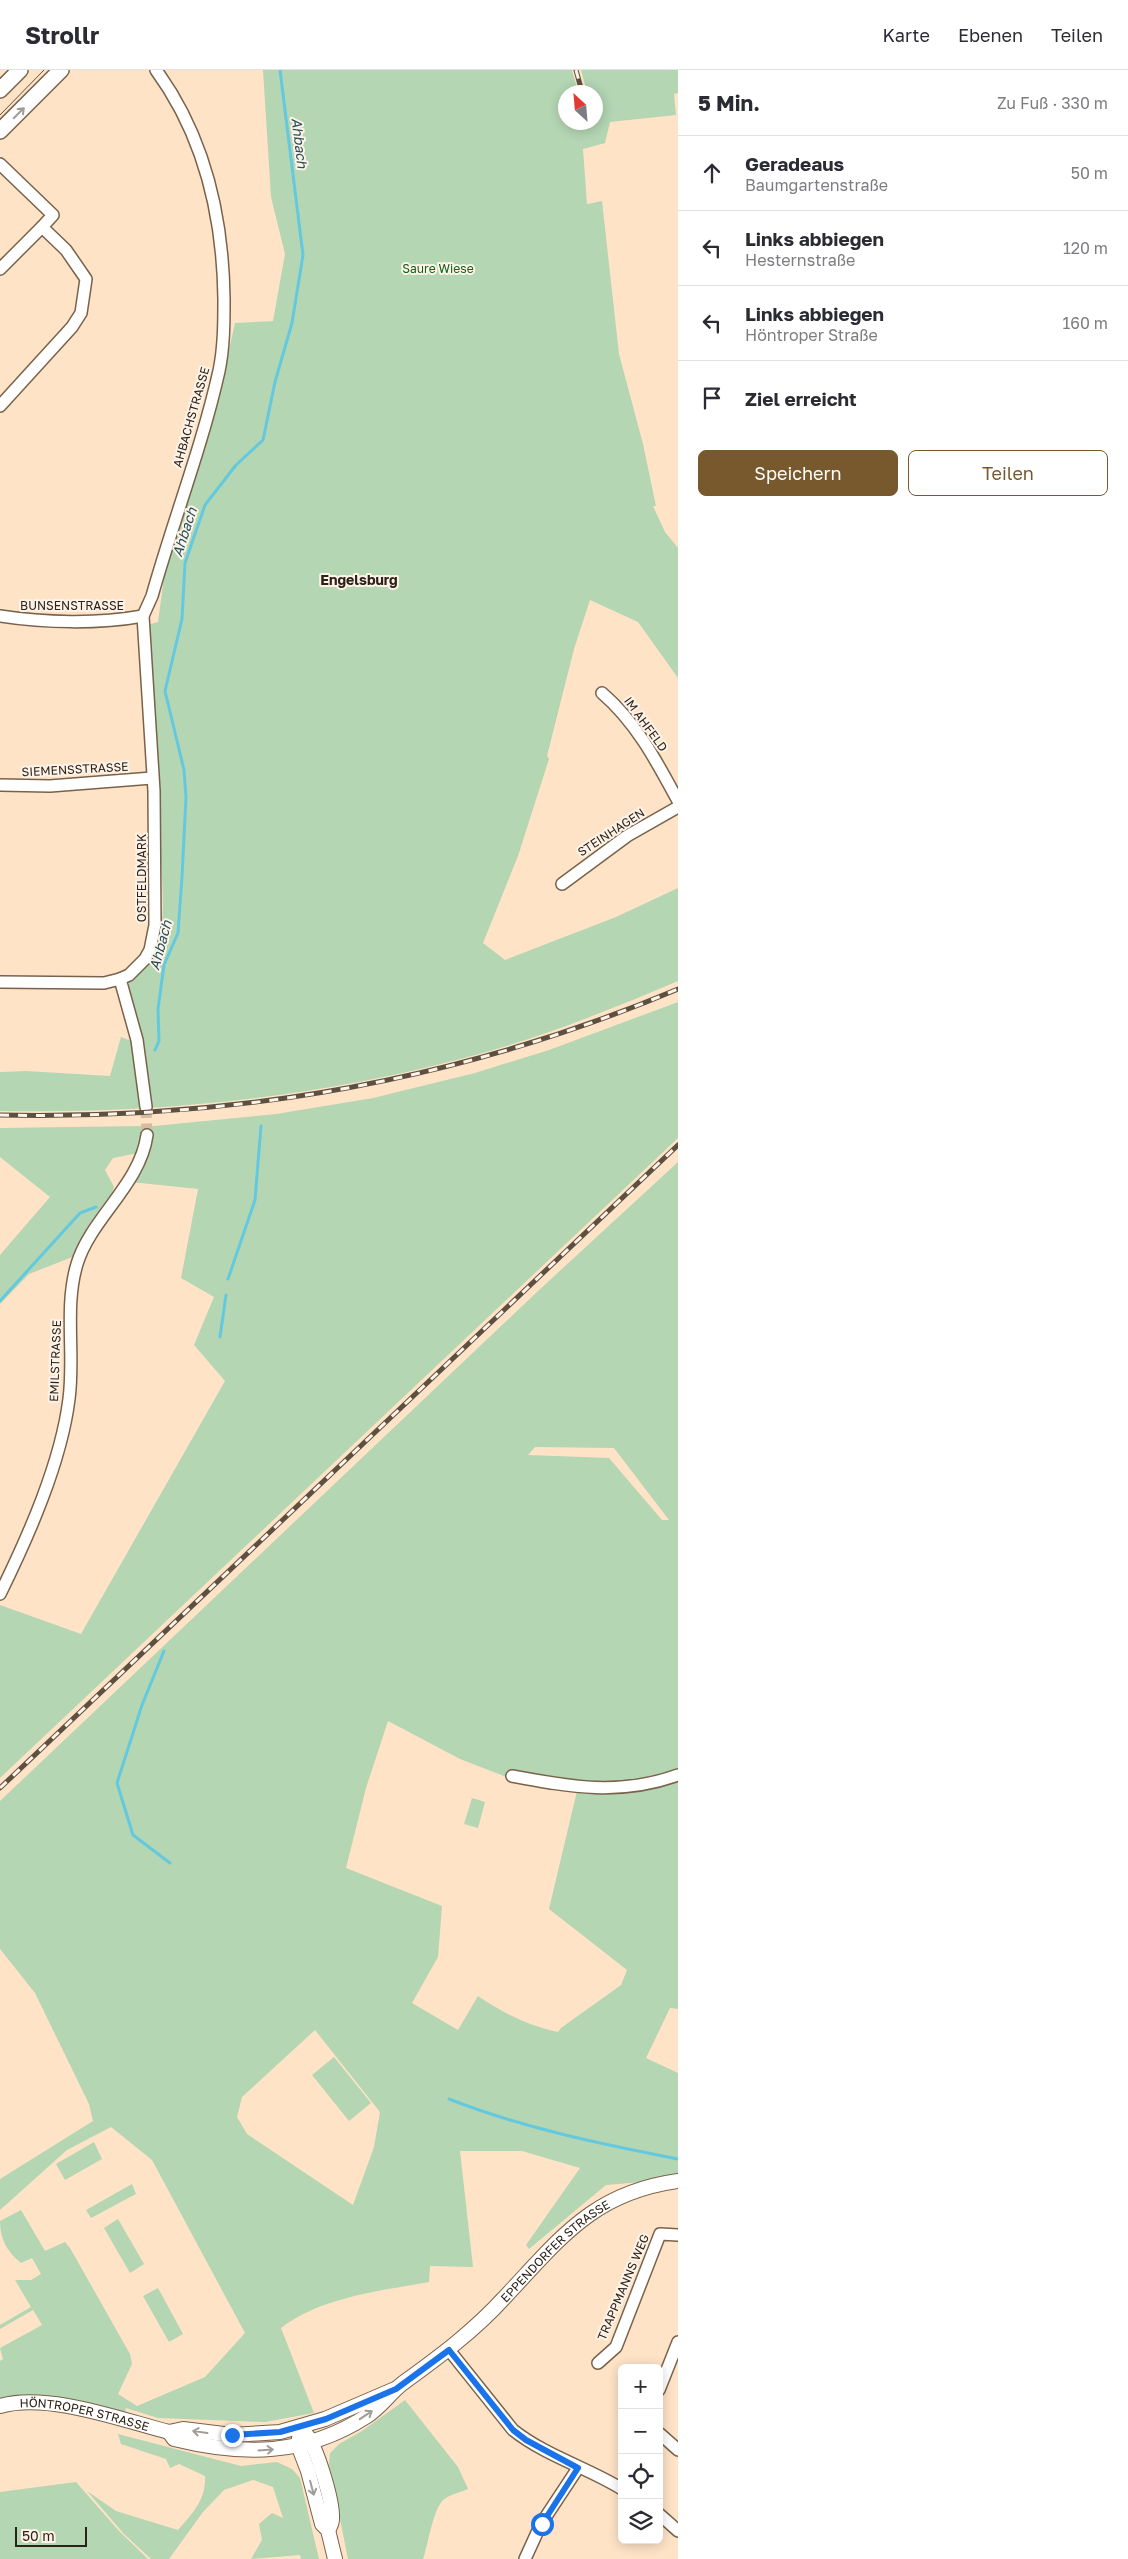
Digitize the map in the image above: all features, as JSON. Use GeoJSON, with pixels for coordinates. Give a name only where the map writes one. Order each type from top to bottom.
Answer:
{"type":"FeatureCollection","features":[{"type":"Feature","properties":{"kind":"main road"},"geometry":{"type":"LineString","coordinates":[[0,90],[20,70]]}},
{"type":"Feature","properties":{"kind":"main road"},"geometry":{"type":"LineString","coordinates":[[0,131],[61,70]]}},
{"type":"Feature","properties":{"kind":"street","name":"AHBACHSTRASSE"},"geometry":{"type":"LineString","coordinates":[[152,778],[144,616],[152,596],[207,415],[219,369],[224,322],[222,243],[210,184],[186,123],[156,70]]}},
{"type":"Feature","properties":{"kind":"street"},"geometry":{"type":"LineString","coordinates":[[0,164],[54,215],[0,269]]}},
{"type":"Feature","properties":{"kind":"street"},"geometry":{"type":"LineString","coordinates":[[0,406],[56,347],[81,313],[84,304],[86,279],[66,250],[42,227]]}},
{"type":"Feature","properties":{"kind":"street","name":"BUNSENSTRASSE"},"geometry":{"type":"LineString","coordinates":[[0,616],[41,620],[126,619],[144,616]]}},
{"type":"Feature","properties":{"kind":"street","name":"IM AHFELD"},"geometry":{"type":"LineString","coordinates":[[602,692],[618,706],[636,730],[678,801]]}},
{"type":"Feature","properties":{"kind":"street","name":"SIEMENSSTRASSE"},"geometry":{"type":"LineString","coordinates":[[0,785],[50,786],[152,778]]}},
{"type":"Feature","properties":{"kind":"street","name":"OSTFELDMARK"},"geometry":{"type":"LineString","coordinates":[[120,979],[128,975],[145,959],[150,950],[156,925],[152,778]]}},
{"type":"Feature","properties":{"kind":"street","name":"STEINHAGEN"},"geometry":{"type":"LineString","coordinates":[[562,884],[627,836],[678,808]]}},
{"type":"Feature","properties":{"kind":"street"},"geometry":{"type":"LineString","coordinates":[[0,982],[104,983],[120,979],[136,1040],[146,1107]]}},
{"type":"Feature","properties":{"kind":"street","name":"EMILSTRASSE"},"geometry":{"type":"LineString","coordinates":[[0,1594],[51,1472],[62,1436],[69,1399],[71,1294],[78,1262],[141,1157],[146,1135]]}},
{"type":"Feature","properties":{"kind":"street"},"geometry":{"type":"LineString","coordinates":[[512,1776],[574,1787],[600,1789],[646,1784],[678,1775]]}},
{"type":"Feature","properties":{"kind":"street","name":"EPPENDORFER STRASSE"},"geometry":{"type":"LineString","coordinates":[[449,2350],[479,2324],[564,2234],[591,2212],[622,2195],[640,2188],[678,2181]]}},
{"type":"Feature","properties":{"kind":"street","name":"TRAPPMANNS WEG"},"geometry":{"type":"LineString","coordinates":[[598,2363],[616,2346],[660,2234],[678,2235]]}},
{"type":"Feature","properties":{"kind":"street"},"geometry":{"type":"LineString","coordinates":[[663,2380],[678,2342]]}},
{"type":"Feature","properties":{"kind":"street"},"geometry":{"type":"LineString","coordinates":[[449,2350],[513,2430],[526,2440],[578,2468],[618,2486]]}},
{"type":"Feature","properties":{"kind":"street","name":"HÖNTROPER STRASSE"},"geometry":{"type":"LineString","coordinates":[[169,2432],[174,2439],[211,2448],[258,2450],[298,2445],[312,2441],[332,2435],[367,2416],[384,2403],[396,2389],[449,2350]]}},
{"type":"Feature","properties":{"kind":"street","name":"HÖNTROPER STRASSE"},"geometry":{"type":"LineString","coordinates":[[0,2406],[19,2402],[55,2404],[169,2432],[183,2429],[232,2435],[262,2434],[301,2427],[396,2389]]}},
{"type":"Feature","properties":{"kind":"street"},"geometry":{"type":"LineString","coordinates":[[301,2427],[312,2441],[322,2467],[332,2520],[328,2530]]}},
{"type":"Feature","properties":{"kind":"street"},"geometry":{"type":"LineString","coordinates":[[301,2427],[298,2445],[308,2471],[322,2524],[328,2530],[335,2559]]}},
{"type":"Feature","properties":{"kind":"street"},"geometry":{"type":"LineString","coordinates":[[322,2467],[325,2450],[332,2435]]}},
{"type":"Feature","properties":{"kind":"street"},"geometry":{"type":"LineString","coordinates":[[663,2437],[678,2450]]}},
{"type":"Feature","properties":{"kind":"street"},"geometry":{"type":"LineString","coordinates":[[525,2559],[542,2524],[578,2468]]}},
{"type":"Feature","properties":{"kind":"street"},"geometry":{"type":"LineString","coordinates":[[663,2518],[678,2531]]}},
{"type":"Feature","properties":{"kind":"green space","name":"Saure Wiese"},"geometry":{"type":"Polygon","coordinates":[[[263,70],[572,70],[576,85],[558,85],[558,130],[603,130],[603,85],[585,85],[581,70],[678,70],[678,93],[674,94],[676,115],[610,122],[605,143],[583,149],[587,204],[602,201],[619,354],[643,444],[656,506],[653,506],[665,532],[678,548],[678,678],[638,622],[590,600],[574,649],[547,756],[549,759],[518,856],[483,943],[505,960],[616,917],[678,888],[678,981],[601,1013],[522,1041],[468,1057],[353,1083],[294,1093],[177,1106],[118,1110],[0,1111],[0,1072],[26,1071],[110,1076],[121,1037],[142,1045],[128,987],[133,977],[147,963],[158,945],[163,913],[159,800],[148,625],[158,622],[165,570],[220,390],[235,323],[273,321],[285,254],[271,197],[263,70]]]}},
{"type":"Feature","properties":{"kind":"green space"},"geometry":{"type":"Polygon","coordinates":[[[678,1002],[678,1138],[0,1778],[0,1605],[81,1634],[225,1381],[194,1345],[214,1297],[181,1278],[198,1189],[131,1182],[149,1155],[144,1127],[276,1114],[373,1098],[475,1073],[549,1050],[678,1002]]]}},
{"type":"Feature","properties":{"kind":"green space"},"geometry":{"type":"Polygon","coordinates":[[[142,1126],[138,1153],[113,1158],[105,1170],[114,1187],[109,1202],[75,1256],[29,1274],[0,1304],[0,1255],[50,1197],[0,1157],[0,1128],[142,1126]]]}},
{"type":"Feature","properties":{"kind":"green space"},"geometry":{"type":"Polygon","coordinates":[[[678,1162],[678,1769],[661,1777],[678,1779],[678,2009],[670,2008],[646,2058],[678,2073],[678,2179],[606,2185],[529,2249],[526,2245],[580,2168],[522,2151],[460,2151],[473,2267],[430,2266],[429,2282],[371,2292],[332,2302],[297,2317],[281,2328],[314,2413],[265,2422],[158,2418],[126,2408],[124,2417],[0,2401],[0,2361],[3,2359],[0,2348],[42,2325],[33,2310],[0,2329],[0,2325],[31,2307],[15,2280],[31,2280],[41,2274],[32,2258],[21,2263],[8,2250],[3,2239],[0,2221],[21,2210],[45,2251],[65,2242],[70,2248],[130,2354],[132,2364],[118,2394],[137,2406],[205,2377],[245,2333],[152,2160],[111,2127],[67,2150],[0,2210],[0,2179],[93,2121],[89,2104],[35,1993],[0,1949],[0,1801],[538,1291],[678,1162]],[[535,1447],[528,1455],[609,1458],[662,1520],[669,1520],[614,1448],[535,1447]],[[388,1721],[366,1788],[346,1868],[442,1906],[438,1957],[412,2003],[458,2030],[478,1996],[516,2018],[558,2032],[621,1985],[627,1970],[549,1909],[577,1791],[509,1778],[460,1759],[388,1721]],[[315,2030],[242,2097],[237,2117],[247,2134],[353,2205],[374,2147],[380,2112],[315,2030]]]}},
{"type":"Feature","properties":{"kind":"green space"},"geometry":{"type":"Polygon","coordinates":[[[472,1798],[485,1802],[478,1828],[464,1824],[472,1798]]]}},
{"type":"Feature","properties":{"kind":"green space"},"geometry":{"type":"Polygon","coordinates":[[[334,2057],[371,2103],[349,2121],[312,2075],[334,2057]]]}},
{"type":"Feature","properties":{"kind":"green space"},"geometry":{"type":"Polygon","coordinates":[[[94,2142],[102,2159],[65,2180],[56,2164],[94,2142]]]}},
{"type":"Feature","properties":{"kind":"green space"},"geometry":{"type":"Polygon","coordinates":[[[132,2184],[136,2194],[91,2218],[86,2210],[132,2184]]]}},
{"type":"Feature","properties":{"kind":"green space"},"geometry":{"type":"Polygon","coordinates":[[[118,2219],[144,2264],[130,2273],[104,2228],[118,2219]]]}},
{"type":"Feature","properties":{"kind":"green space"},"geometry":{"type":"Polygon","coordinates":[[[158,2288],[183,2334],[169,2342],[143,2296],[158,2288]]]}},
{"type":"Feature","properties":{"kind":"green space"},"geometry":{"type":"Polygon","coordinates":[[[405,2400],[458,2467],[468,2489],[446,2498],[439,2505],[423,2559],[348,2559],[329,2464],[330,2453],[339,2444],[362,2431],[405,2400]]]}},
{"type":"Feature","properties":{"kind":"green space"},"geometry":{"type":"Polygon","coordinates":[[[118,2434],[241,2466],[277,2462],[292,2469],[300,2478],[319,2559],[301,2559],[300,2555],[251,2559],[262,2540],[259,2524],[272,2513],[283,2518],[273,2487],[253,2480],[224,2490],[203,2512],[169,2559],[151,2559],[124,2534],[87,2491],[116,2511],[178,2530],[198,2506],[205,2485],[205,2476],[179,2464],[170,2468],[166,2459],[121,2444],[118,2434]]]}},
{"type":"Feature","properties":{"kind":"green space"},"geometry":{"type":"Polygon","coordinates":[[[76,2482],[119,2531],[148,2559],[0,2559],[0,2492],[76,2482]]]}},
{"type":"Feature","properties":{"kind":"waterway","name":"Ahbach"},"geometry":{"type":"LineString","coordinates":[[155,1050],[159,1041],[158,1009],[164,965],[178,933],[182,877],[186,797],[184,770],[165,691],[182,619],[185,563],[205,505],[236,465],[263,440],[275,382],[292,323],[303,255],[280,70]]}},
{"type":"Feature","properties":{"kind":"waterway"},"geometry":{"type":"LineString","coordinates":[[228,1279],[255,1200],[261,1126]]}},
{"type":"Feature","properties":{"kind":"waterway","name":"Ahbach"},"geometry":{"type":"LineString","coordinates":[[0,1301],[80,1213],[96,1207]]}},
{"type":"Feature","properties":{"kind":"waterway"},"geometry":{"type":"LineString","coordinates":[[220,1337],[226,1295]]}},
{"type":"Feature","properties":{"kind":"waterway"},"geometry":{"type":"LineString","coordinates":[[164,1651],[142,1705],[117,1783],[133,1835],[170,1863]]}},
{"type":"Feature","properties":{"kind":"waterway"},"geometry":{"type":"LineString","coordinates":[[449,2099],[534,2127],[678,2159]]}},
{"type":"Feature","properties":{"kind":"tunnel"},"geometry":{"type":"LineString","coordinates":[[146,1107],[147,1135]]}},
{"type":"Feature","properties":{"kind":"tram line"},"geometry":{"type":"LineString","coordinates":[[0,115],[44,70]]}},
{"type":"Feature","properties":{"kind":"railway"},"geometry":{"type":"LineString","coordinates":[[576,70],[580,85]]}},
{"type":"Feature","properties":{"kind":"railway"},"geometry":{"type":"LineString","coordinates":[[0,1115],[88,1115],[175,1110],[261,1102],[346,1088],[430,1071],[513,1048],[596,1021],[678,989]]}},
{"type":"Feature","properties":{"kind":"railway"},"geometry":{"type":"LineString","coordinates":[[0,1788],[678,1145]]}},
{"type":"Feature","properties":{"kind":"district","name":"Engelsburg"},"geometry":{"type":"Point","coordinates":[359,579]}},
{"type":"Feature","properties":{"kind":"route"},"geometry":{"type":"LineString","coordinates":[[232,2435],[280,2432],[326,2419],[378,2395],[396,2389],[449,2350],[513,2430],[526,2440],[578,2468],[542,2524]]}}]}
